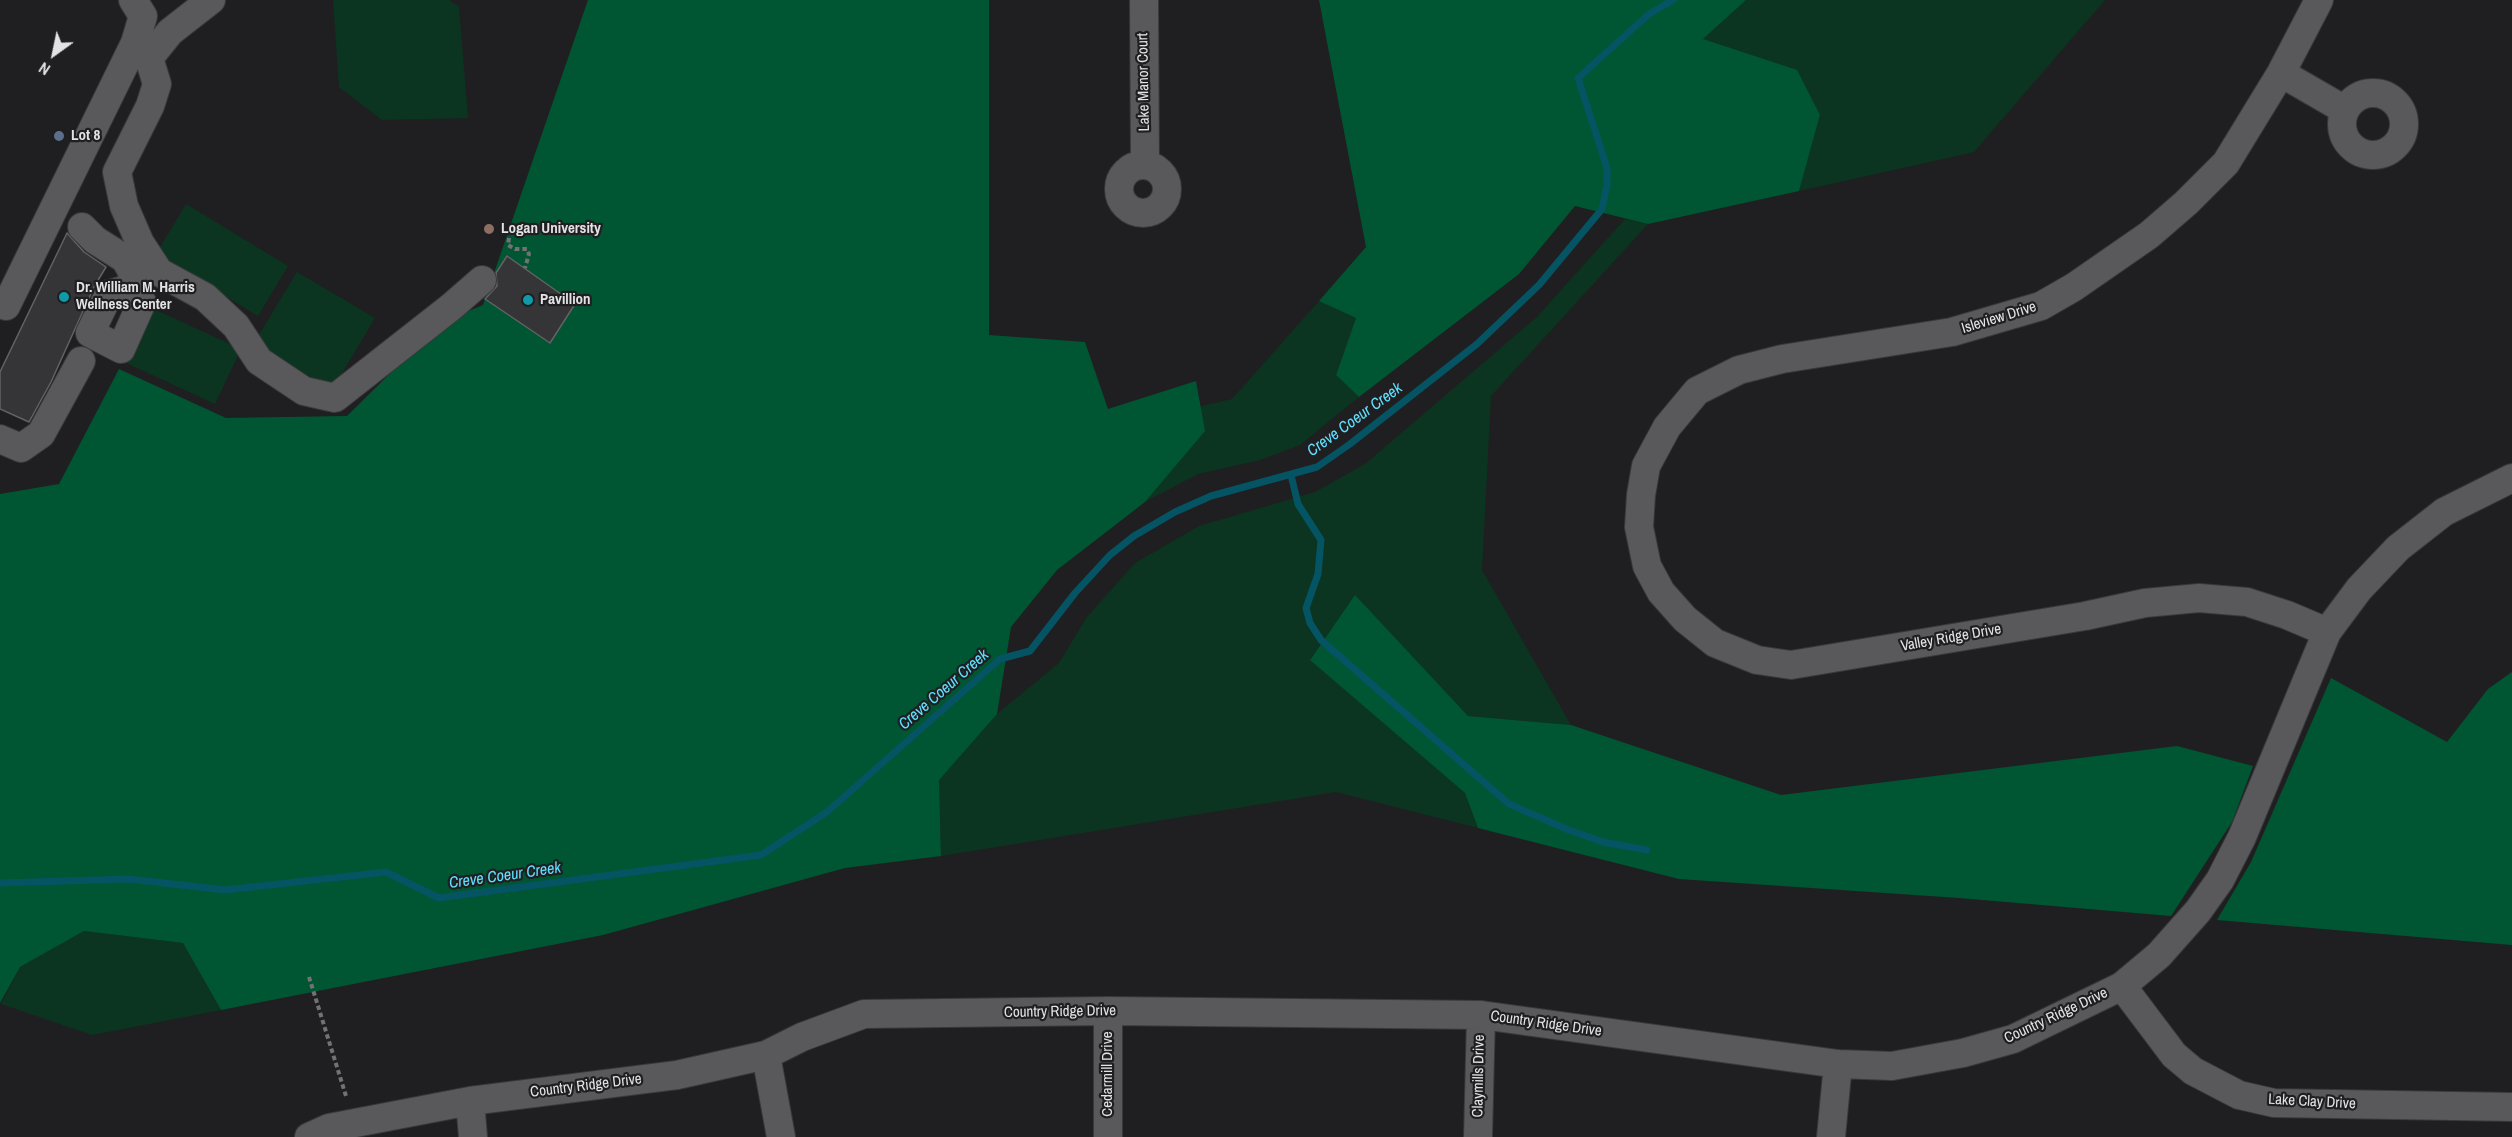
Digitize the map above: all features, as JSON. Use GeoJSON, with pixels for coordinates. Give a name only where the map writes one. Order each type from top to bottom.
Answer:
{"type":"FeatureCollection","features":[{"type":"Feature","properties":{"kind":"street"},"geometry":{"type":"LineString","coordinates":[[2,309],[135,43],[143,16],[133,0]]}},
{"type":"Feature","properties":{"kind":"street"},"geometry":{"type":"LineString","coordinates":[[211,0],[170,32],[149,58],[157,84],[150,106],[117,172],[124,206],[140,243],[159,272],[205,297],[236,326],[259,361],[304,391],[335,398],[482,280]]}},
{"type":"Feature","properties":{"kind":"street","name":"Lake Manor Court"},"geometry":{"type":"LineString","coordinates":[[1144,0],[1145,165]]}},
{"type":"Feature","properties":{"kind":"street","name":"Isleview Drive"},"geometry":{"type":"LineString","coordinates":[[1639,527],[1646,466],[1667,427],[1697,392],[1739,370],[1782,359],[1952,332],[2041,306],[2149,235],[2186,203],[2226,163],[2281,73],[2319,0]]}},
{"type":"Feature","properties":{"kind":"street"},"geometry":{"type":"LineString","coordinates":[[2281,73],[2344,110]]}},
{"type":"Feature","properties":{"kind":"street"},"geometry":{"type":"LineString","coordinates":[[82,227],[124,206]]}},
{"type":"Feature","properties":{"kind":"street"},"geometry":{"type":"LineString","coordinates":[[52,213],[82,227],[94,240],[125,259],[133,273],[131,288]]}},
{"type":"Feature","properties":{"kind":"street"},"geometry":{"type":"LineString","coordinates":[[0,439],[21,448],[41,434],[81,361]]}},
{"type":"Feature","properties":{"kind":"street","name":"Country Ridge Drive"},"geometry":{"type":"LineString","coordinates":[[309,1137],[329,1128],[470,1101],[677,1075],[766,1055],[802,1037],[864,1014],[1108,1011],[1480,1015],[1838,1064],[1892,1066],[1963,1053],[2013,1039],[2122,986],[2159,955],[2198,911],[2220,880],[2242,837],[2327,632],[2360,589],[2398,548],[2444,512],[2512,478]]}},
{"type":"Feature","properties":{"kind":"street","name":"Valley Ridge Drive"},"geometry":{"type":"LineString","coordinates":[[1639,527],[1647,566],[1661,592],[1685,620],[1715,643],[1757,660],[1791,665],[2085,616],[2145,603],[2199,598],[2247,602],[2287,615],[2327,632]]}},
{"type":"Feature","properties":{"kind":"street","name":"Lake Clay Drive"},"geometry":{"type":"LineString","coordinates":[[2122,986],[2174,1055],[2193,1071],[2239,1095],[2274,1103],[2512,1107]]}},
{"type":"Feature","properties":{"kind":"street","name":"Cedarmill Drive"},"geometry":{"type":"LineString","coordinates":[[1108,1011],[1108,1137]]}},
{"type":"Feature","properties":{"kind":"street","name":"Claymills Drive"},"geometry":{"type":"LineString","coordinates":[[1478,1137],[1480,1015]]}},
{"type":"Feature","properties":{"kind":"street"},"geometry":{"type":"LineString","coordinates":[[766,1055],[781,1137]]}},
{"type":"Feature","properties":{"kind":"street"},"geometry":{"type":"LineString","coordinates":[[1831,1137],[1838,1064]]}},
{"type":"Feature","properties":{"kind":"street"},"geometry":{"type":"LineString","coordinates":[[470,1101],[473,1137]]}},
{"type":"Feature","properties":{"kind":"path"},"geometry":{"type":"LineString","coordinates":[[509,238],[508,245],[515,249],[527,249],[529,254],[525,268]]}},
{"type":"Feature","properties":{"kind":"path"},"geometry":{"type":"LineString","coordinates":[[309,977],[346,1096]]}},
{"type":"Feature","properties":{"kind":"green space"},"geometry":{"type":"Polygon","coordinates":[[[333,0],[449,0],[459,7],[468,118],[382,120],[339,87],[333,0]]]}},
{"type":"Feature","properties":{"kind":"green space"},"geometry":{"type":"Polygon","coordinates":[[[588,0],[989,0],[989,335],[1085,342],[1108,409],[1196,381],[1205,431],[1145,502],[1057,570],[1011,627],[997,714],[939,780],[941,856],[845,868],[603,935],[221,1010],[183,943],[84,931],[20,967],[0,1003],[0,494],[59,484],[119,369],[226,418],[347,416],[442,322],[483,305],[588,0]]]}},
{"type":"Feature","properties":{"kind":"green space"},"geometry":{"type":"Polygon","coordinates":[[[1319,0],[1746,0],[1703,39],[1797,70],[1820,115],[1799,191],[1648,224],[1575,206],[1519,274],[1359,397],[1336,375],[1356,318],[1319,301],[1366,247],[1319,0]]]}},
{"type":"Feature","properties":{"kind":"green space"},"geometry":{"type":"Polygon","coordinates":[[[1746,0],[2105,0],[1974,152],[1799,191],[1820,115],[1703,39],[1746,0]]]}},
{"type":"Feature","properties":{"kind":"green space"},"geometry":{"type":"Polygon","coordinates":[[[186,204],[288,266],[258,316],[156,254],[186,204]]]}},
{"type":"Feature","properties":{"kind":"green space"},"geometry":{"type":"Polygon","coordinates":[[[1625,219],[1648,224],[1491,396],[1482,570],[1571,725],[1468,716],[1355,596],[1310,659],[1465,793],[1478,828],[1336,792],[941,856],[939,779],[997,714],[1059,663],[1087,617],[1135,563],[1199,526],[1315,492],[1365,464],[1537,317],[1625,219]]]}},
{"type":"Feature","properties":{"kind":"green space"},"geometry":{"type":"Polygon","coordinates":[[[297,272],[375,318],[332,390],[254,343],[297,272]]]}},
{"type":"Feature","properties":{"kind":"green space"},"geometry":{"type":"Polygon","coordinates":[[[1319,301],[1356,318],[1336,375],[1359,397],[1300,445],[1260,460],[1198,474],[1145,502],[1204,431],[1197,407],[1232,399],[1319,301]]]}},
{"type":"Feature","properties":{"kind":"green space"},"geometry":{"type":"Polygon","coordinates":[[[149,307],[241,349],[215,404],[124,362],[149,307]]]}},
{"type":"Feature","properties":{"kind":"green space"},"geometry":{"type":"Polygon","coordinates":[[[1355,595],[1468,716],[1571,725],[1781,795],[2177,746],[2253,766],[2232,822],[2171,916],[1959,898],[1679,879],[1478,828],[1465,793],[1310,660],[1355,595]]]}},
{"type":"Feature","properties":{"kind":"green space"},"geometry":{"type":"Polygon","coordinates":[[[2512,672],[2512,945],[2217,920],[2251,862],[2331,678],[2447,742],[2488,689],[2512,672]]]}},
{"type":"Feature","properties":{"kind":"green space"},"geometry":{"type":"Polygon","coordinates":[[[84,931],[183,943],[221,1010],[92,1035],[1,1004],[20,967],[84,931]]]}},
{"type":"Feature","properties":{"kind":"building","name":"Dr. William M. Harris Wellness Center"},"geometry":{"type":"Polygon","coordinates":[[[67,233],[84,252],[106,267],[94,287],[51,382],[29,422],[0,409],[0,372],[67,233]]]}},
{"type":"Feature","properties":{"kind":"building","name":"Pavillion"},"geometry":{"type":"Polygon","coordinates":[[[507,256],[575,304],[550,343],[485,299],[497,286],[496,273],[507,256]]]}},
{"type":"Feature","properties":{"kind":"waterway","name":"Creve Coeur Creek"},"geometry":{"type":"LineString","coordinates":[[0,883],[129,879],[225,890],[386,872],[439,898],[761,855],[827,812],[1000,659],[1030,651],[1075,593],[1110,555],[1134,536],[1175,512],[1211,496],[1317,467],[1350,444],[1477,344],[1539,285],[1602,209],[1607,185],[1607,168],[1578,78],[1649,14],[1673,0]]}},
{"type":"Feature","properties":{"kind":"waterway"},"geometry":{"type":"LineString","coordinates":[[1291,475],[1298,504],[1321,540],[1318,574],[1306,608],[1310,623],[1321,640],[1509,804],[1603,842],[1647,850]]}},
{"type":"Feature","properties":{"kind":"place","name":"Lot 8"},"geometry":{"type":"Point","coordinates":[59,136]}},
{"type":"Feature","properties":{"kind":"place","name":"Logan University"},"geometry":{"type":"Point","coordinates":[489,229]}},
{"type":"Feature","properties":{"kind":"place","name":"Dr. William M. Harris Wellness Center"},"geometry":{"type":"Point","coordinates":[64,297]}},
{"type":"Feature","properties":{"kind":"place","name":"Pavillion"},"geometry":{"type":"Point","coordinates":[528,300]}}]}
